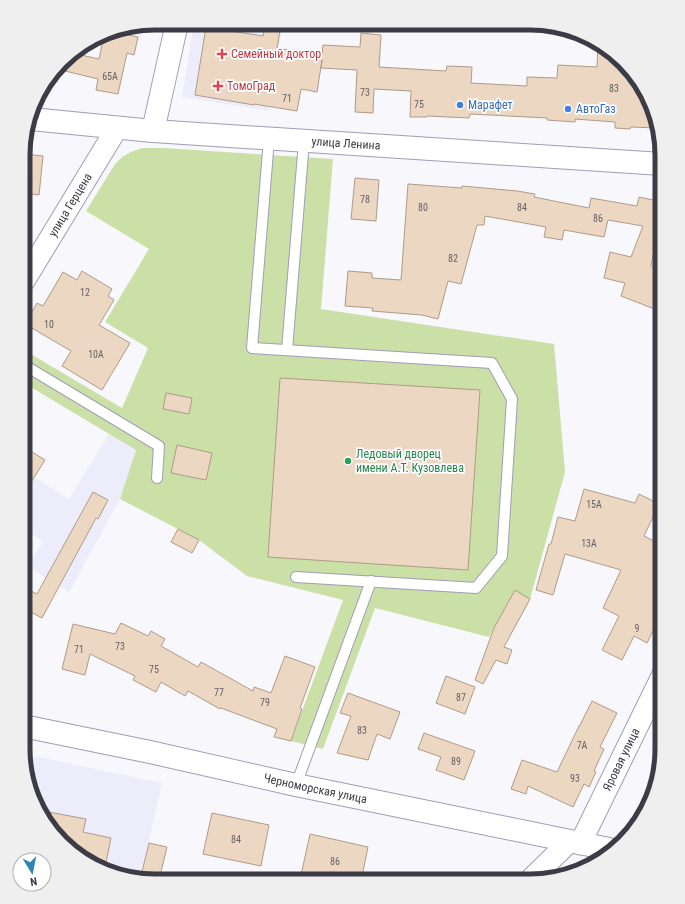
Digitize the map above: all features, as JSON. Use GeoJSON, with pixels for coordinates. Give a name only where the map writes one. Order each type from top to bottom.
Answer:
{"type":"FeatureCollection","features":[{"type":"Feature","properties":{"kind":"street"},"geometry":{"type":"LineString","coordinates":[[153,131],[175,30]]}},
{"type":"Feature","properties":{"kind":"street","name":"улица Ленина"},"geometry":{"type":"LineString","coordinates":[[36,119],[153,131],[655,164]]}},
{"type":"Feature","properties":{"kind":"street","name":"улица Герцена"},"geometry":{"type":"LineString","coordinates":[[30,271],[117,128]]}},
{"type":"Feature","properties":{"kind":"street","name":"Яровая улица"},"geometry":{"type":"LineString","coordinates":[[538,873],[575,843],[655,689]]}},
{"type":"Feature","properties":{"kind":"street","name":"Черноморская улица"},"geometry":{"type":"LineString","coordinates":[[30,727],[150,752],[296,785],[604,849]]}},
{"type":"Feature","properties":{"kind":"lane"},"geometry":{"type":"LineString","coordinates":[[269,139],[252,348],[492,363],[512,399],[502,556],[476,588],[296,576]]}},
{"type":"Feature","properties":{"kind":"lane"},"geometry":{"type":"LineString","coordinates":[[287,350],[304,141]]}},
{"type":"Feature","properties":{"kind":"lane"},"geometry":{"type":"LineString","coordinates":[[30,369],[159,446],[157,478]]}},
{"type":"Feature","properties":{"kind":"lane"},"geometry":{"type":"LineString","coordinates":[[296,785],[371,581]]}},
{"type":"Feature","properties":{"kind":"shaded area"},"geometry":{"type":"Polygon","coordinates":[[[193,30],[282,30],[268,111],[182,97],[193,30]]]}},
{"type":"Feature","properties":{"kind":"shaded area"},"geometry":{"type":"Polygon","coordinates":[[[109,434],[136,450],[120,499],[69,592],[30,568],[30,564],[43,541],[30,533],[30,475],[69,499],[109,434]]]}},
{"type":"Feature","properties":{"kind":"shaded area"},"geometry":{"type":"Polygon","coordinates":[[[30,755],[162,783],[142,873],[123,870],[92,857],[79,848],[56,825],[47,812],[37,789],[32,773],[30,755]]]}},
{"type":"Feature","properties":{"kind":"green space","name":"Ледовый дворец имени А.Т. Кузовлева"},"geometry":{"type":"Polygon","coordinates":[[[142,148],[163,148],[333,159],[321,309],[554,344],[565,472],[530,599],[515,627],[499,619],[489,637],[375,608],[323,749],[291,741],[343,600],[247,576],[199,540],[120,499],[136,450],[30,387],[30,354],[122,408],[148,348],[105,322],[149,249],[86,211],[115,164],[122,157],[142,148]]]}},
{"type":"Feature","properties":{"kind":"building"},"geometry":{"type":"Polygon","coordinates":[[[206,30],[225,30],[263,36],[264,30],[280,31],[277,48],[322,55],[323,45],[360,47],[361,33],[381,35],[379,67],[446,71],[447,66],[472,67],[471,83],[527,86],[527,77],[557,78],[558,65],[597,67],[598,50],[612,61],[634,86],[645,107],[652,128],[615,128],[615,122],[575,119],[575,122],[547,120],[547,118],[470,114],[469,118],[427,116],[410,117],[411,91],[374,89],[373,113],[355,112],[357,70],[321,68],[322,60],[317,92],[301,89],[297,111],[195,95],[206,30]]]}},
{"type":"Feature","properties":{"kind":"building"},"geometry":{"type":"Polygon","coordinates":[[[125,34],[138,37],[134,55],[127,53],[118,94],[96,90],[98,79],[63,71],[81,55],[99,59],[103,42],[125,34]]]}},
{"type":"Feature","properties":{"kind":"building"},"geometry":{"type":"Polygon","coordinates":[[[30,155],[43,156],[39,195],[30,194],[30,155]]]}},
{"type":"Feature","properties":{"kind":"building"},"geometry":{"type":"Polygon","coordinates":[[[355,178],[379,180],[376,221],[351,219],[355,178]]]}},
{"type":"Feature","properties":{"kind":"building"},"geometry":{"type":"Polygon","coordinates":[[[408,184],[462,188],[462,186],[517,191],[535,194],[534,197],[589,208],[591,198],[637,206],[639,197],[653,200],[655,195],[655,244],[651,266],[655,267],[655,309],[621,296],[625,283],[604,278],[610,252],[631,257],[643,226],[608,220],[604,237],[564,230],[562,240],[544,237],[546,227],[485,216],[484,225],[477,225],[461,284],[448,281],[438,319],[422,315],[372,311],[373,308],[345,306],[348,271],[372,273],[372,278],[401,280],[408,184]]]}},
{"type":"Feature","properties":{"kind":"building"},"geometry":{"type":"Polygon","coordinates":[[[82,271],[112,289],[108,296],[114,300],[99,325],[130,343],[102,390],[62,366],[71,351],[30,327],[30,315],[37,303],[43,306],[63,272],[77,280],[82,271]]]}},
{"type":"Feature","properties":{"kind":"building"},"geometry":{"type":"Polygon","coordinates":[[[280,378],[480,390],[468,570],[268,557],[280,378]]]}},
{"type":"Feature","properties":{"kind":"building"},"geometry":{"type":"Polygon","coordinates":[[[166,393],[192,398],[189,414],[163,409],[166,393]]]}},
{"type":"Feature","properties":{"kind":"building"},"geometry":{"type":"Polygon","coordinates":[[[177,445],[212,453],[206,480],[171,473],[177,445]]]}},
{"type":"Feature","properties":{"kind":"building"},"geometry":{"type":"Polygon","coordinates":[[[30,451],[45,460],[30,484],[30,451]]]}},
{"type":"Feature","properties":{"kind":"building"},"geometry":{"type":"Polygon","coordinates":[[[584,489],[635,503],[639,494],[655,502],[655,513],[644,536],[655,542],[655,627],[647,643],[634,636],[622,660],[602,650],[619,616],[603,608],[621,570],[565,554],[553,595],[536,590],[558,517],[575,521],[584,489]]]}},
{"type":"Feature","properties":{"kind":"building"},"geometry":{"type":"Polygon","coordinates":[[[93,492],[108,500],[98,519],[96,518],[42,618],[30,612],[30,590],[37,594],[93,492]]]}},
{"type":"Feature","properties":{"kind":"building"},"geometry":{"type":"Polygon","coordinates":[[[178,529],[199,540],[192,553],[171,542],[178,529]]]}},
{"type":"Feature","properties":{"kind":"building"},"geometry":{"type":"Polygon","coordinates":[[[515,590],[530,599],[504,647],[512,650],[507,664],[496,660],[483,684],[475,680],[494,628],[515,590]]]}},
{"type":"Feature","properties":{"kind":"building"},"geometry":{"type":"Polygon","coordinates":[[[121,623],[148,636],[151,631],[165,639],[161,646],[198,667],[201,662],[253,691],[254,687],[271,693],[285,656],[315,667],[300,708],[302,709],[291,741],[274,737],[277,729],[221,708],[220,709],[188,691],[185,696],[161,682],[156,692],[133,680],[135,676],[90,654],[85,675],[62,669],[73,624],[115,634],[121,623]]]}},
{"type":"Feature","properties":{"kind":"building"},"geometry":{"type":"Polygon","coordinates":[[[446,676],[475,687],[465,714],[436,703],[446,676]]]}},
{"type":"Feature","properties":{"kind":"building"},"geometry":{"type":"Polygon","coordinates":[[[348,693],[400,712],[390,739],[377,734],[368,760],[337,753],[351,716],[340,713],[348,693]]]}},
{"type":"Feature","properties":{"kind":"building"},"geometry":{"type":"Polygon","coordinates":[[[592,701],[617,713],[600,747],[604,749],[594,771],[596,772],[589,787],[584,784],[573,807],[528,786],[526,794],[511,789],[522,760],[557,772],[592,701]]]}},
{"type":"Feature","properties":{"kind":"building"},"geometry":{"type":"Polygon","coordinates":[[[424,733],[475,751],[464,780],[436,770],[441,757],[418,749],[424,733]]]}},
{"type":"Feature","properties":{"kind":"building"},"geometry":{"type":"Polygon","coordinates":[[[47,812],[86,819],[83,832],[111,838],[106,863],[92,857],[79,848],[56,825],[47,812]]]}},
{"type":"Feature","properties":{"kind":"building"},"geometry":{"type":"Polygon","coordinates":[[[212,813],[269,825],[261,866],[203,854],[212,813]]]}},
{"type":"Feature","properties":{"kind":"building"},"geometry":{"type":"Polygon","coordinates":[[[310,834],[368,847],[362,874],[301,874],[310,834]]]}},
{"type":"Feature","properties":{"kind":"building"},"geometry":{"type":"Polygon","coordinates":[[[149,843],[167,847],[160,874],[142,873],[149,843]]]}},
{"type":"Feature","properties":{"kind":"place","name":"Семейный доктор"},"geometry":{"type":"Point","coordinates":[222,54]}},
{"type":"Feature","properties":{"kind":"place","name":"ТомоГрад"},"geometry":{"type":"Point","coordinates":[218,86]}},
{"type":"Feature","properties":{"kind":"place","name":"Марафет"},"geometry":{"type":"Point","coordinates":[460,105]}},
{"type":"Feature","properties":{"kind":"place","name":"АвтоГаз"},"geometry":{"type":"Point","coordinates":[568,109]}},
{"type":"Feature","properties":{"kind":"place","name":"Ледовый дворец имени А.Т. Кузовлева"},"geometry":{"type":"Point","coordinates":[348,461]}}]}
